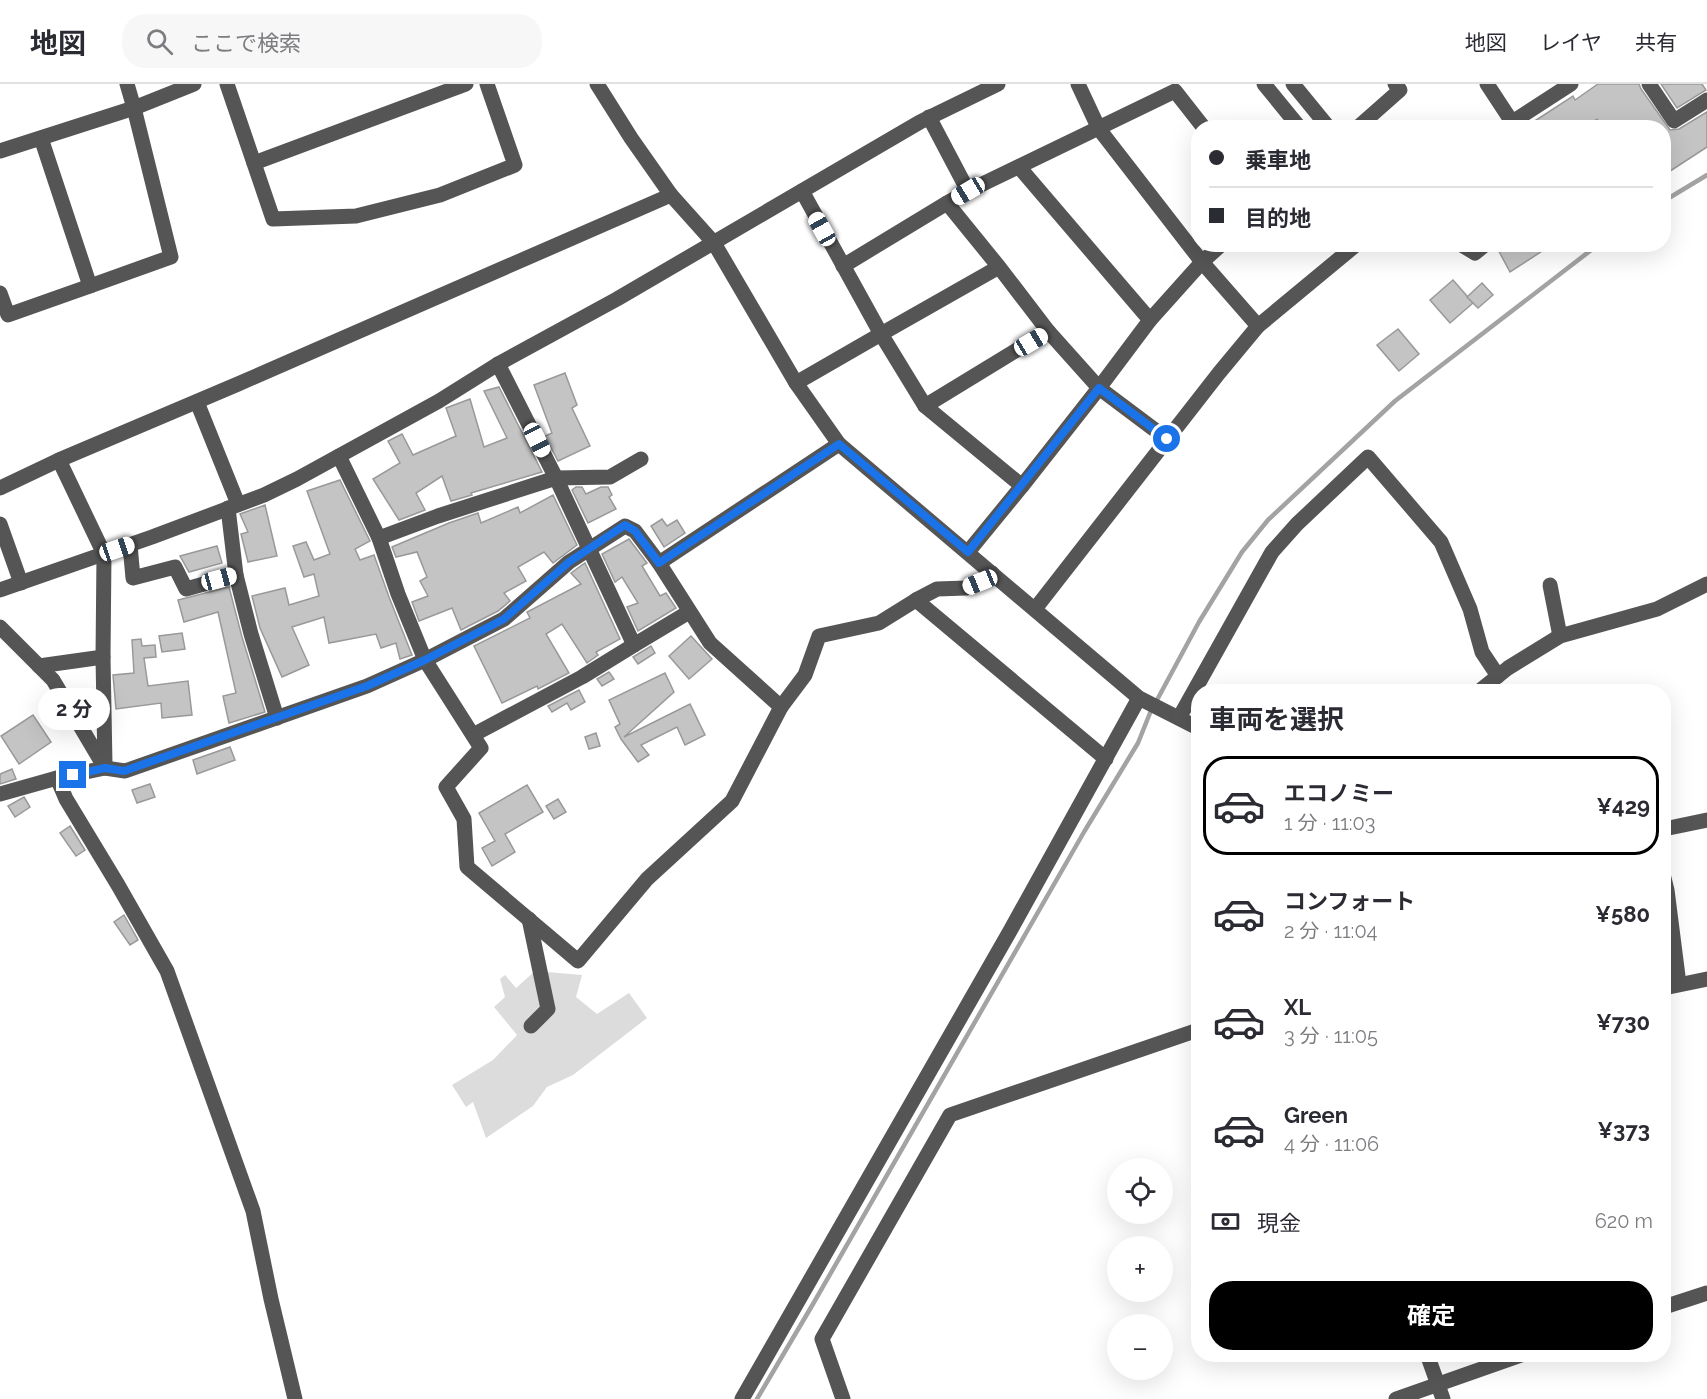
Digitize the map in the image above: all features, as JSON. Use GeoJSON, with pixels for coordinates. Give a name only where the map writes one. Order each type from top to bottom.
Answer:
{"type":"FeatureCollection","features":[{"type":"Feature","properties":{"kind":"street"},"geometry":{"type":"LineString","coordinates":[[0,293],[4,316],[171,257],[127,84]]}},
{"type":"Feature","properties":{"kind":"street"},"geometry":{"type":"LineString","coordinates":[[0,151],[134,108],[194,84]]}},
{"type":"Feature","properties":{"kind":"street"},"geometry":{"type":"LineString","coordinates":[[227,84],[273,219],[356,216],[440,195],[515,165],[487,84]]}},
{"type":"Feature","properties":{"kind":"street"},"geometry":{"type":"LineString","coordinates":[[254,163],[466,84]]}},
{"type":"Feature","properties":{"kind":"street"},"geometry":{"type":"LineString","coordinates":[[597,84],[671,195],[714,243],[796,383],[839,444],[1139,698],[1191,724]]}},
{"type":"Feature","properties":{"kind":"street"},"geometry":{"type":"LineString","coordinates":[[0,590],[130,545],[297,479],[617,299],[929,117],[998,84]]}},
{"type":"Feature","properties":{"kind":"street"},"geometry":{"type":"LineString","coordinates":[[1078,84],[1099,129],[1191,248]]}},
{"type":"Feature","properties":{"kind":"street"},"geometry":{"type":"LineString","coordinates":[[1264,84],[1293,120]]}},
{"type":"Feature","properties":{"kind":"street"},"geometry":{"type":"LineString","coordinates":[[1293,84],[1322,120]]}},
{"type":"Feature","properties":{"kind":"street"},"geometry":{"type":"LineString","coordinates":[[1487,84],[1505,120]]}},
{"type":"Feature","properties":{"kind":"street"},"geometry":{"type":"LineString","coordinates":[[1515,120],[1571,84]]}},
{"type":"Feature","properties":{"kind":"street"},"geometry":{"type":"LineString","coordinates":[[1649,84],[1667,120]]}},
{"type":"Feature","properties":{"kind":"street"},"geometry":{"type":"LineString","coordinates":[[1366,120],[1402,86]]}},
{"type":"Feature","properties":{"kind":"street"},"geometry":{"type":"LineString","coordinates":[[843,266],[968,191],[1099,129],[1180,87],[1199,120]]}},
{"type":"Feature","properties":{"kind":"street"},"geometry":{"type":"LineString","coordinates":[[1671,123],[1707,100]]}},
{"type":"Feature","properties":{"kind":"street"},"geometry":{"type":"LineString","coordinates":[[929,117],[968,191]]}},
{"type":"Feature","properties":{"kind":"street"},"geometry":{"type":"LineString","coordinates":[[41,138],[90,286]]}},
{"type":"Feature","properties":{"kind":"street"},"geometry":{"type":"LineString","coordinates":[[1018,167],[1150,320]]}},
{"type":"Feature","properties":{"kind":"street"},"geometry":{"type":"LineString","coordinates":[[802,192],[881,334],[925,406],[1022,486]]}},
{"type":"Feature","properties":{"kind":"street"},"geometry":{"type":"LineString","coordinates":[[0,488],[59,460],[671,195]]}},
{"type":"Feature","properties":{"kind":"street"},"geometry":{"type":"LineString","coordinates":[[947,203],[1048,331],[1099,388],[1167,439]]}},
{"type":"Feature","properties":{"kind":"street"},"geometry":{"type":"LineString","coordinates":[[1194,252],[1258,326]]}},
{"type":"Feature","properties":{"kind":"street"},"geometry":{"type":"LineString","coordinates":[[968,552],[1099,388],[1150,320],[1213,252]]}},
{"type":"Feature","properties":{"kind":"street"},"geometry":{"type":"LineString","coordinates":[[1035,609],[1258,326],[1347,252]]}},
{"type":"Feature","properties":{"kind":"street"},"geometry":{"type":"LineString","coordinates":[[796,383],[999,267]]}},
{"type":"Feature","properties":{"kind":"street"},"geometry":{"type":"LineString","coordinates":[[925,406],[1048,331]]}},
{"type":"Feature","properties":{"kind":"street"},"geometry":{"type":"LineString","coordinates":[[498,364],[556,478],[634,645]]}},
{"type":"Feature","properties":{"kind":"street"},"geometry":{"type":"LineString","coordinates":[[197,402],[233,506],[236,575],[251,634],[277,718]]}},
{"type":"Feature","properties":{"kind":"street"},"geometry":{"type":"LineString","coordinates":[[659,563],[839,444]]}},
{"type":"Feature","properties":{"kind":"street"},"geometry":{"type":"LineString","coordinates":[[339,456],[379,538],[398,594],[425,660],[481,748],[446,787],[464,819],[467,867],[578,961],[647,879],[732,801],[781,707],[805,675],[819,636],[879,623],[937,589],[966,588],[992,573]]}},
{"type":"Feature","properties":{"kind":"street"},"geometry":{"type":"LineString","coordinates":[[1198,684],[1272,552],[1297,524],[1368,457],[1441,542],[1470,609],[1482,652],[1498,676]]}},
{"type":"Feature","properties":{"kind":"street"},"geometry":{"type":"LineString","coordinates":[[379,538],[438,516],[556,478],[610,477],[641,459]]}},
{"type":"Feature","properties":{"kind":"street"},"geometry":{"type":"LineString","coordinates":[[59,460],[104,554],[105,768]]}},
{"type":"Feature","properties":{"kind":"street"},"geometry":{"type":"LineString","coordinates":[[0,524],[21,583]]}},
{"type":"Feature","properties":{"kind":"street"},"geometry":{"type":"LineString","coordinates":[[0,794],[57,778],[105,768],[124,771],[367,686],[425,660],[504,619],[569,562],[625,525],[635,531],[659,563],[710,644],[781,707]]}},
{"type":"Feature","properties":{"kind":"street"},"geometry":{"type":"LineString","coordinates":[[130,545],[133,578],[175,567],[186,589],[236,575]]}},
{"type":"Feature","properties":{"kind":"street"},"geometry":{"type":"LineString","coordinates":[[1488,684],[1560,636],[1657,609],[1707,584]]}},
{"type":"Feature","properties":{"kind":"street"},"geometry":{"type":"LineString","coordinates":[[1550,585],[1560,636]]}},
{"type":"Feature","properties":{"kind":"street"},"geometry":{"type":"LineString","coordinates":[[916,600],[1106,759]]}},
{"type":"Feature","properties":{"kind":"street"},"geometry":{"type":"LineString","coordinates":[[473,735],[582,677],[689,612]]}},
{"type":"Feature","properties":{"kind":"street"},"geometry":{"type":"LineString","coordinates":[[0,627],[53,680],[105,768]]}},
{"type":"Feature","properties":{"kind":"street"},"geometry":{"type":"LineString","coordinates":[[39,666],[103,657]]}},
{"type":"Feature","properties":{"kind":"street"},"geometry":{"type":"LineString","coordinates":[[1179,718],[1191,697]]}},
{"type":"Feature","properties":{"kind":"street"},"geometry":{"type":"LineString","coordinates":[[742,1399],[1004,942],[1139,698]]}},
{"type":"Feature","properties":{"kind":"street"},"geometry":{"type":"LineString","coordinates":[[57,778],[66,799],[167,971],[253,1211],[271,1299],[296,1399]]}},
{"type":"Feature","properties":{"kind":"street"},"geometry":{"type":"LineString","coordinates":[[1671,828],[1707,820]]}},
{"type":"Feature","properties":{"kind":"street"},"geometry":{"type":"LineString","coordinates":[[529,919],[548,1009],[531,1026]]}},
{"type":"Feature","properties":{"kind":"street"},"geometry":{"type":"LineString","coordinates":[[1671,986],[1707,979]]}},
{"type":"Feature","properties":{"kind":"street"},"geometry":{"type":"LineString","coordinates":[[843,1399],[822,1339],[950,1115],[1191,1032]]}},
{"type":"Feature","properties":{"kind":"street"},"geometry":{"type":"LineString","coordinates":[[1671,1305],[1707,1293]]}},
{"type":"Feature","properties":{"kind":"street"},"geometry":{"type":"LineString","coordinates":[[1430,1362],[1443,1399]]}},
{"type":"Feature","properties":{"kind":"street"},"geometry":{"type":"LineString","coordinates":[[1396,1399],[1501,1362]]}},
{"type":"Feature","properties":{"kind":"shaded area"},"geometry":{"type":"Polygon","coordinates":[[[535,971],[582,975],[576,997],[597,1014],[629,993],[647,1018],[573,1075],[547,1087],[533,1106],[486,1138],[473,1102],[466,1107],[452,1085],[493,1060],[517,1035],[494,1007],[505,997],[500,979],[505,975],[516,988],[535,971]]]}},
{"type":"Feature","properties":{"kind":"building"},"geometry":{"type":"Polygon","coordinates":[[[1598,84],[1639,84],[1663,120],[1536,120],[1573,96],[1575,100],[1598,84]]]}},
{"type":"Feature","properties":{"kind":"building"},"geometry":{"type":"Polygon","coordinates":[[[1661,84],[1702,84],[1706,90],[1677,108],[1661,84]]]}},
{"type":"Feature","properties":{"kind":"building"},"geometry":{"type":"Polygon","coordinates":[[[1707,112],[1707,147],[1671,170],[1671,130],[1679,129],[1707,112]]]}},
{"type":"Feature","properties":{"kind":"building"},"geometry":{"type":"Polygon","coordinates":[[[1499,252],[1541,252],[1510,272],[1499,252]]]}},
{"type":"Feature","properties":{"kind":"building"},"geometry":{"type":"Polygon","coordinates":[[[1453,280],[1473,303],[1450,323],[1430,300],[1453,280]]]}},
{"type":"Feature","properties":{"kind":"building"},"geometry":{"type":"Polygon","coordinates":[[[1482,283],[1493,295],[1478,308],[1467,297],[1482,283]]]}},
{"type":"Feature","properties":{"kind":"building"},"geometry":{"type":"Polygon","coordinates":[[[1398,329],[1419,354],[1399,371],[1377,345],[1398,329]]]}},
{"type":"Feature","properties":{"kind":"building"},"geometry":{"type":"Polygon","coordinates":[[[565,373],[577,405],[572,408],[590,446],[558,461],[545,436],[552,433],[534,385],[565,373]]]}},
{"type":"Feature","properties":{"kind":"building"},"geometry":{"type":"Polygon","coordinates":[[[499,387],[542,472],[451,501],[442,476],[416,493],[425,510],[399,520],[373,479],[400,463],[388,441],[402,434],[413,455],[456,436],[446,408],[470,399],[484,447],[507,438],[484,391],[499,387]]]}},
{"type":"Feature","properties":{"kind":"building"},"geometry":{"type":"Polygon","coordinates":[[[340,480],[370,541],[355,549],[360,560],[374,555],[412,655],[400,659],[396,643],[381,648],[376,634],[329,643],[324,617],[292,627],[309,665],[282,677],[260,628],[252,596],[285,588],[289,605],[319,596],[314,574],[304,577],[293,546],[306,542],[314,560],[330,554],[307,491],[340,480]]]}},
{"type":"Feature","properties":{"kind":"building"},"geometry":{"type":"Polygon","coordinates":[[[582,487],[586,494],[601,487],[608,487],[612,495],[609,497],[616,509],[588,523],[572,490],[582,487]]]}},
{"type":"Feature","properties":{"kind":"building"},"geometry":{"type":"Polygon","coordinates":[[[553,495],[577,545],[553,563],[544,552],[518,567],[526,581],[504,593],[510,601],[498,611],[461,630],[452,608],[419,621],[412,602],[428,596],[420,581],[427,577],[417,552],[396,557],[392,547],[478,513],[481,523],[518,507],[520,513],[553,495]]]}},
{"type":"Feature","properties":{"kind":"building"},"geometry":{"type":"Polygon","coordinates":[[[265,505],[277,556],[248,562],[241,534],[248,532],[240,514],[265,505]]]}},
{"type":"Feature","properties":{"kind":"building"},"geometry":{"type":"Polygon","coordinates":[[[662,519],[667,526],[677,520],[685,533],[664,547],[651,526],[662,519]]]}},
{"type":"Feature","properties":{"kind":"building"},"geometry":{"type":"Polygon","coordinates":[[[629,539],[647,563],[642,566],[660,596],[666,593],[676,608],[638,631],[627,607],[638,603],[622,577],[615,582],[602,554],[629,539]]]}},
{"type":"Feature","properties":{"kind":"building"},"geometry":{"type":"Polygon","coordinates":[[[217,546],[222,563],[189,572],[180,556],[217,546]]]}},
{"type":"Feature","properties":{"kind":"building"},"geometry":{"type":"Polygon","coordinates":[[[585,563],[620,639],[596,652],[598,655],[587,663],[562,624],[546,634],[569,673],[538,689],[537,686],[502,703],[474,646],[530,618],[527,612],[581,584],[571,573],[585,563]]]}},
{"type":"Feature","properties":{"kind":"building"},"geometry":{"type":"Polygon","coordinates":[[[229,587],[265,712],[229,723],[223,696],[236,693],[218,612],[184,622],[178,600],[229,587]]]}},
{"type":"Feature","properties":{"kind":"building"},"geometry":{"type":"Polygon","coordinates":[[[182,633],[185,649],[162,652],[159,636],[182,633]]]}},
{"type":"Feature","properties":{"kind":"building"},"geometry":{"type":"Polygon","coordinates":[[[691,636],[712,659],[689,679],[669,656],[691,636]]]}},
{"type":"Feature","properties":{"kind":"building"},"geometry":{"type":"Polygon","coordinates":[[[141,639],[142,646],[155,645],[156,657],[144,658],[148,686],[188,681],[192,715],[162,718],[161,703],[116,709],[113,675],[134,673],[132,640],[141,639]]]}},
{"type":"Feature","properties":{"kind":"building"},"geometry":{"type":"Polygon","coordinates":[[[651,646],[655,653],[638,664],[633,657],[651,646]]]}},
{"type":"Feature","properties":{"kind":"building"},"geometry":{"type":"Polygon","coordinates":[[[609,672],[614,679],[602,686],[597,679],[609,672]]]}},
{"type":"Feature","properties":{"kind":"building"},"geometry":{"type":"Polygon","coordinates":[[[665,673],[674,692],[624,737],[690,704],[705,735],[685,745],[677,727],[641,745],[649,755],[638,762],[615,727],[620,724],[609,700],[665,673]]]}},
{"type":"Feature","properties":{"kind":"building"},"geometry":{"type":"Polygon","coordinates":[[[579,690],[585,702],[571,710],[567,703],[552,712],[548,706],[579,690]]]}},
{"type":"Feature","properties":{"kind":"building"},"geometry":{"type":"Polygon","coordinates":[[[33,715],[51,742],[19,764],[1,736],[33,715]]]}},
{"type":"Feature","properties":{"kind":"building"},"geometry":{"type":"Polygon","coordinates":[[[596,733],[600,746],[589,749],[585,737],[596,733]]]}},
{"type":"Feature","properties":{"kind":"building"},"geometry":{"type":"Polygon","coordinates":[[[230,747],[235,760],[197,774],[193,760],[230,747]]]}},
{"type":"Feature","properties":{"kind":"building"},"geometry":{"type":"Polygon","coordinates":[[[12,769],[16,779],[0,784],[0,774],[12,769]]]}},
{"type":"Feature","properties":{"kind":"building"},"geometry":{"type":"Polygon","coordinates":[[[150,784],[155,797],[137,803],[132,790],[150,784]]]}},
{"type":"Feature","properties":{"kind":"building"},"geometry":{"type":"Polygon","coordinates":[[[527,785],[543,812],[505,834],[515,852],[492,866],[482,848],[495,841],[479,813],[527,785]]]}},
{"type":"Feature","properties":{"kind":"building"},"geometry":{"type":"Polygon","coordinates":[[[24,797],[30,807],[15,817],[8,806],[24,797]]]}},
{"type":"Feature","properties":{"kind":"building"},"geometry":{"type":"Polygon","coordinates":[[[558,799],[566,812],[554,819],[546,806],[558,799]]]}},
{"type":"Feature","properties":{"kind":"building"},"geometry":{"type":"Polygon","coordinates":[[[70,826],[85,850],[76,856],[60,833],[70,826]]]}},
{"type":"Feature","properties":{"kind":"building"},"geometry":{"type":"Polygon","coordinates":[[[124,915],[138,940],[130,945],[114,922],[124,915]]]}},
{"type":"Feature","properties":{"kind":"waterway"},"geometry":{"type":"LineString","coordinates":[[1671,197],[1707,175]]}},
{"type":"Feature","properties":{"kind":"waterway"},"geometry":{"type":"LineString","coordinates":[[757,1399],[1084,832],[1138,743],[1150,713],[1199,622],[1242,552],[1268,520],[1395,401],[1589,252]]}},
{"type":"Feature","properties":{"kind":"route"},"geometry":{"type":"LineString","coordinates":[[73,775],[105,768],[124,771],[367,686],[425,660],[504,619],[569,562],[625,525],[635,531],[659,563],[839,444],[968,552],[1099,388],[1167,439]]}}]}
